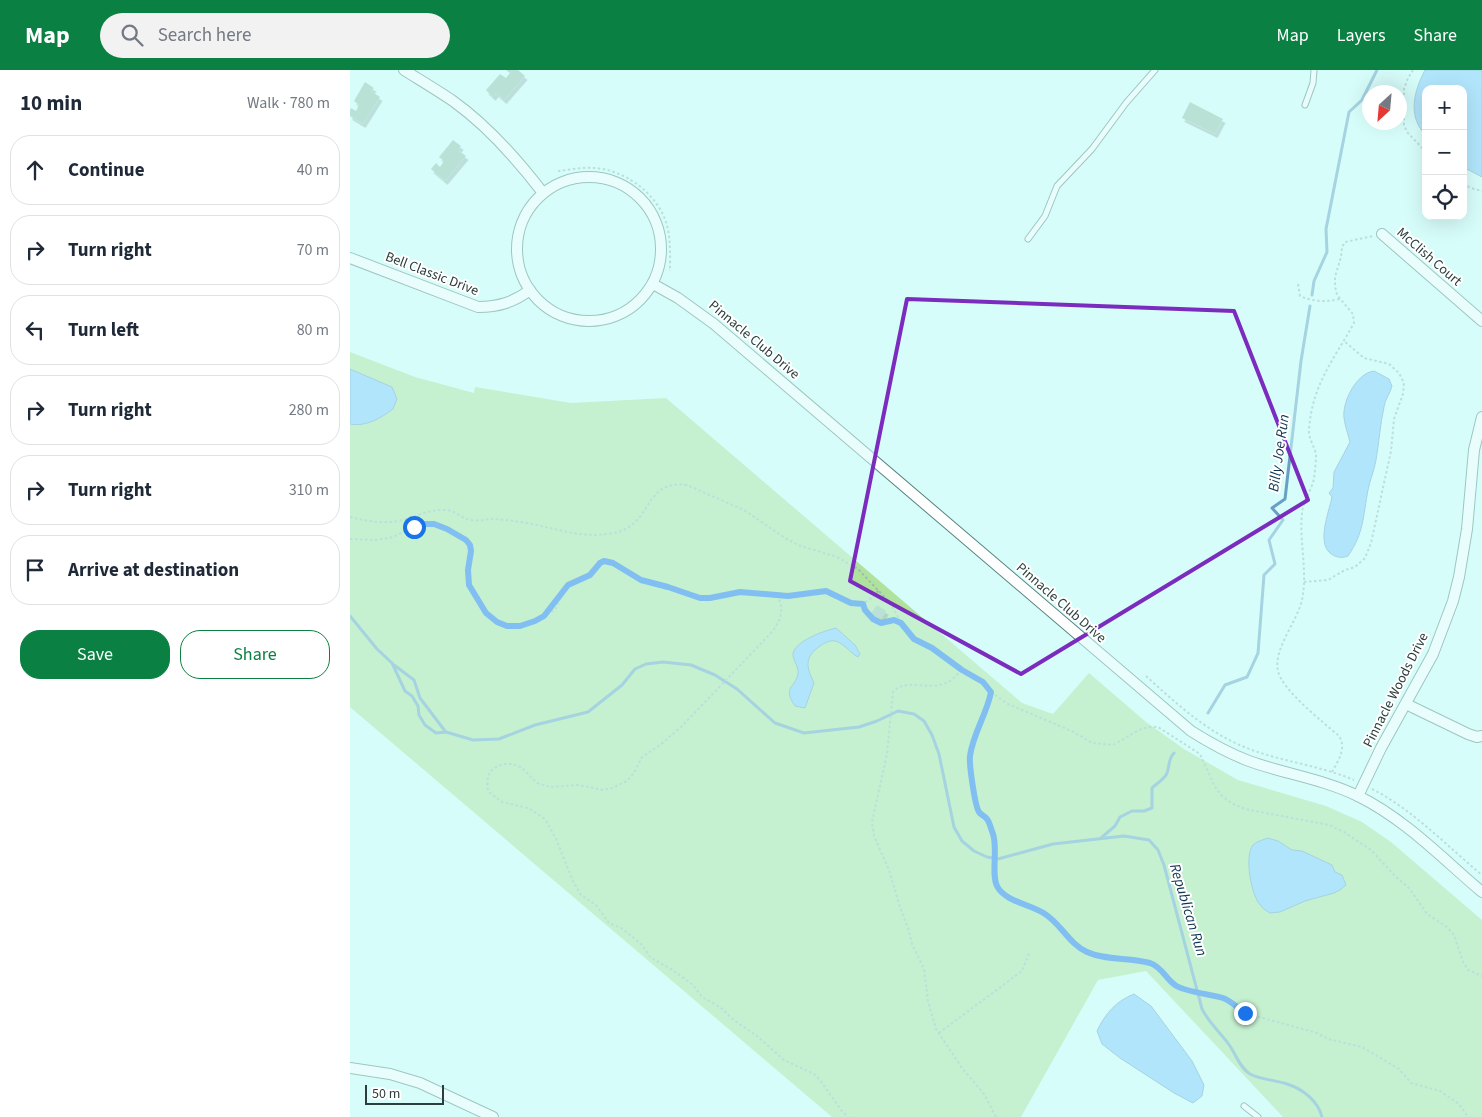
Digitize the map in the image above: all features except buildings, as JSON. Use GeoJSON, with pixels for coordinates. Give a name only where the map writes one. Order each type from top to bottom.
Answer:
{"type":"FeatureCollection","features":[{"type":"Feature","properties":{"kind":"street"},"geometry":{"type":"LineString","coordinates":[[404,70],[453,101],[477,120],[500,142],[543,193]]}},
{"type":"Feature","properties":{"kind":"street"},"geometry":{"type":"LineString","coordinates":[[588,177],[601,178],[627,188],[640,197],[655,220],[661,241],[660,265],[652,284],[646,294],[629,309],[608,318],[596,320],[572,318],[558,314],[540,301],[530,290],[520,266],[517,252],[518,238],[526,215],[543,193],[564,182],[588,177]]}},
{"type":"Feature","properties":{"kind":"street","name":"McClish Court"},"geometry":{"type":"LineString","coordinates":[[1382,234],[1482,321]]}},
{"type":"Feature","properties":{"kind":"street","name":"Bell Classic Drive"},"geometry":{"type":"LineString","coordinates":[[350,258],[478,307],[494,307],[507,304],[530,290]]}},
{"type":"Feature","properties":{"kind":"street","name":"Pinnacle Club Drive"},"geometry":{"type":"LineString","coordinates":[[652,284],[678,298],[714,324],[1191,731],[1208,742],[1248,761],[1318,780],[1358,796],[1376,806],[1410,831],[1482,892]]}},
{"type":"Feature","properties":{"kind":"street","name":"Pinnacle Woods Drive"},"geometry":{"type":"LineString","coordinates":[[1358,796],[1381,748],[1433,654],[1453,601],[1467,530],[1474,450],[1482,417]]}},
{"type":"Feature","properties":{"kind":"street"},"geometry":{"type":"LineString","coordinates":[[1406,704],[1468,734],[1477,737],[1482,736]]}},
{"type":"Feature","properties":{"kind":"street"},"geometry":{"type":"LineString","coordinates":[[350,1068],[390,1074],[420,1083],[493,1117]]}},
{"type":"Feature","properties":{"kind":"lane"},"geometry":{"type":"LineString","coordinates":[[1028,239],[1045,216],[1057,186],[1092,149],[1155,70]]}},
{"type":"Feature","properties":{"kind":"lane"},"geometry":{"type":"LineString","coordinates":[[1304,105],[1313,84],[1314,70]]}},
{"type":"Feature","properties":{"kind":"lane"},"geometry":{"type":"LineString","coordinates":[[1244,1106],[1258,1117]]}},
{"type":"Feature","properties":{"kind":"path"},"geometry":{"type":"LineString","coordinates":[[1413,70],[1404,89],[1404,125],[1407,132],[1422,148]]}},
{"type":"Feature","properties":{"kind":"path"},"geometry":{"type":"LineString","coordinates":[[558,171],[593,168],[608,170],[624,176],[641,187],[655,202],[666,222],[670,249],[670,272]]}},
{"type":"Feature","properties":{"kind":"path"},"geometry":{"type":"LineString","coordinates":[[1467,186],[1482,191]]}},
{"type":"Feature","properties":{"kind":"path"},"geometry":{"type":"LineString","coordinates":[[1332,772],[1343,747],[1342,741],[1339,736],[1287,688],[1278,672],[1277,662],[1280,650],[1294,623],[1302,600],[1305,570],[1302,512],[1314,479],[1316,455],[1309,433],[1314,395],[1321,379],[1354,323],[1352,314],[1340,298],[1335,286],[1335,277],[1342,246],[1345,242],[1382,234]]}},
{"type":"Feature","properties":{"kind":"path"},"geometry":{"type":"LineString","coordinates":[[1298,284],[1300,296],[1309,300],[1328,302],[1340,298]]}},
{"type":"Feature","properties":{"kind":"path"},"geometry":{"type":"LineString","coordinates":[[1304,582],[1328,580],[1355,567],[1365,558],[1371,543],[1391,451],[1394,419],[1403,394],[1404,383],[1399,373],[1389,364],[1364,358],[1343,341]]}},
{"type":"Feature","properties":{"kind":"path"},"geometry":{"type":"LineString","coordinates":[[350,517],[372,522],[391,522],[432,511],[451,510],[471,520],[514,521],[536,524],[575,534],[601,535],[623,530],[636,522],[642,516],[654,495],[663,487],[678,484],[687,485],[753,515],[775,532],[798,545],[837,557],[858,569],[891,604],[901,623],[914,639],[932,648],[962,670],[983,682],[991,692],[1008,704],[1074,732],[1092,743],[1113,745],[1140,730],[1158,726],[1200,754],[1214,786],[1231,803],[1245,808],[1329,825],[1344,832],[1371,850],[1409,888],[1426,914],[1447,927],[1454,934],[1463,962],[1468,970],[1482,976]]}},
{"type":"Feature","properties":{"kind":"path"},"geometry":{"type":"LineString","coordinates":[[350,539],[375,540],[390,538],[423,524],[440,525],[470,545],[469,585],[481,606],[492,619],[513,627],[525,624],[556,610],[568,585],[590,575],[604,561],[613,563],[641,580],[700,598],[740,592],[795,596],[826,591],[851,603],[863,604],[879,590]]}},
{"type":"Feature","properties":{"kind":"path"},"geometry":{"type":"LineString","coordinates":[[544,616],[564,591]]}},
{"type":"Feature","properties":{"kind":"path"},"geometry":{"type":"LineString","coordinates":[[777,595],[781,604],[781,618],[772,633],[682,726],[660,745],[642,757],[630,778],[612,788],[603,790],[578,785],[550,787],[537,783],[521,767],[503,764],[496,766],[488,776],[486,787],[489,792],[502,802],[528,808],[545,819],[581,895],[596,905],[610,923],[623,929],[642,945],[652,958],[693,985],[702,997],[720,1007],[735,1021],[758,1036],[784,1060],[814,1074],[848,1117]]}},
{"type":"Feature","properties":{"kind":"path"},"geometry":{"type":"LineString","coordinates":[[863,604],[868,614],[877,622],[894,620],[901,623]]}},
{"type":"Feature","properties":{"kind":"path"},"geometry":{"type":"LineString","coordinates":[[962,670],[948,682],[938,686],[905,685],[899,686],[893,692],[887,752],[873,813],[872,828],[877,846],[890,870],[915,952],[924,969],[932,1020],[962,1068],[984,1094],[996,1117]]}},
{"type":"Feature","properties":{"kind":"path"},"geometry":{"type":"LineString","coordinates":[[991,692],[989,704],[975,736],[970,757],[970,774],[978,808],[980,813],[987,818],[995,842],[996,884],[1003,895],[1046,914],[1074,944],[1085,952],[1112,959],[1132,959],[1151,964],[1159,968],[1176,986],[1225,999],[1245,1013],[1362,1048],[1399,1069],[1411,1083],[1440,1091],[1459,1104],[1468,1117]]}},
{"type":"Feature","properties":{"kind":"path"},"geometry":{"type":"LineString","coordinates":[[939,1034],[1022,972],[1030,951]]}},
{"type":"Feature","properties":{"kind":"highlighted area"},"geometry":{"type":"Polygon","coordinates":[[[907,299],[1234,311],[1308,500],[1021,674],[850,581],[907,299]]]}},
{"type":"Feature","properties":{"kind":"green space"},"geometry":{"type":"Polygon","coordinates":[[[350,352],[415,377],[474,393],[475,387],[571,403],[666,398],[1022,703],[1053,714],[1089,673],[1146,722],[1184,749],[1238,780],[1326,806],[1362,822],[1391,842],[1482,920],[1482,1117],[1283,1117],[1146,971],[1098,980],[1021,1117],[832,1117],[350,707],[350,352]]]}},
{"type":"Feature","properties":{"kind":"water"},"geometry":{"type":"Polygon","coordinates":[[[1425,70],[1482,70],[1482,177],[1467,169],[1467,85],[1422,85],[1422,130],[1414,112],[1415,95],[1425,70]]]}},
{"type":"Feature","properties":{"kind":"water"},"geometry":{"type":"Polygon","coordinates":[[[350,369],[392,387],[397,399],[393,409],[367,423],[350,424],[350,369]]]}},
{"type":"Feature","properties":{"kind":"water"},"geometry":{"type":"Polygon","coordinates":[[[1374,371],[1389,379],[1392,386],[1381,420],[1376,460],[1360,532],[1348,556],[1339,557],[1328,551],[1324,537],[1332,497],[1329,493],[1333,488],[1334,472],[1350,442],[1344,421],[1345,404],[1357,382],[1368,373],[1374,371]]]}},
{"type":"Feature","properties":{"kind":"water"},"geometry":{"type":"Polygon","coordinates":[[[836,628],[855,645],[860,654],[858,657],[835,641],[829,641],[815,650],[808,663],[814,683],[805,708],[795,706],[789,691],[798,674],[793,656],[794,651],[797,646],[810,638],[836,628]]]}},
{"type":"Feature","properties":{"kind":"water"},"geometry":{"type":"Polygon","coordinates":[[[1268,838],[1278,841],[1292,850],[1302,851],[1332,865],[1335,872],[1342,875],[1346,885],[1334,893],[1305,901],[1280,912],[1270,913],[1257,901],[1249,866],[1250,850],[1253,845],[1268,838]]]}},
{"type":"Feature","properties":{"kind":"water"},"geometry":{"type":"Polygon","coordinates":[[[1134,994],[1151,1006],[1192,1061],[1204,1085],[1202,1096],[1193,1103],[1120,1058],[1102,1044],[1097,1031],[1104,1019],[1116,1004],[1134,994]]]}},
{"type":"Feature","properties":{"kind":"waterway","name":"Billy Joe Run"},"geometry":{"type":"LineString","coordinates":[[1312,295],[1314,281],[1327,252],[1326,229],[1349,112],[1362,100],[1377,70]]}},
{"type":"Feature","properties":{"kind":"waterway","name":"Billy Joe Run"},"geometry":{"type":"LineString","coordinates":[[1208,713],[1225,685],[1247,677],[1258,653],[1264,575],[1275,564],[1269,540],[1283,520],[1272,508],[1285,499],[1301,361],[1310,306]]}},
{"type":"Feature","properties":{"kind":"waterway","name":"Republican Run"},"geometry":{"type":"LineString","coordinates":[[350,616],[377,649],[392,663],[405,691],[412,696],[418,706],[419,715],[425,725],[436,733],[446,732],[473,740],[499,739],[535,725],[588,712],[622,685],[635,669],[646,664],[663,662],[691,665],[715,675],[737,689],[775,723],[804,733],[859,727],[898,711],[914,714],[924,721],[939,754],[954,827],[962,841],[974,851],[987,857],[998,859],[1053,844],[1124,836],[1149,840],[1158,850],[1164,865],[1202,1009],[1205,1014],[1230,1046],[1241,1065],[1250,1074],[1299,1089],[1309,1096],[1317,1106],[1322,1117]]}},
{"type":"Feature","properties":{"kind":"waterway","name":"Republican Run"},"geometry":{"type":"LineString","coordinates":[[394,665],[414,680],[420,698],[445,731]]}},
{"type":"Feature","properties":{"kind":"waterway","name":"Billy Joe Run"},"geometry":{"type":"LineString","coordinates":[[1101,838],[1115,826],[1120,817],[1132,811],[1144,811],[1152,808],[1152,788],[1166,775],[1174,753]]}},
{"type":"Feature","properties":{"kind":"route"},"geometry":{"type":"LineString","coordinates":[[414,527],[429,523],[440,525],[466,540],[470,545],[471,551],[468,570],[469,585],[486,613],[492,619],[507,626],[520,626],[544,616],[568,585],[590,575],[604,561],[620,566],[641,580],[700,598],[706,599],[740,592],[795,596],[826,591],[851,603],[863,604],[868,614],[877,622],[894,620],[901,623],[908,634],[914,639],[932,648],[962,670],[983,682],[991,692],[989,704],[975,736],[970,757],[970,774],[976,794],[976,803],[980,813],[987,818],[994,837],[996,884],[1003,895],[1046,914],[1074,944],[1085,952],[1112,959],[1132,959],[1151,964],[1159,968],[1176,986],[1225,999],[1245,1013]]}}]}
